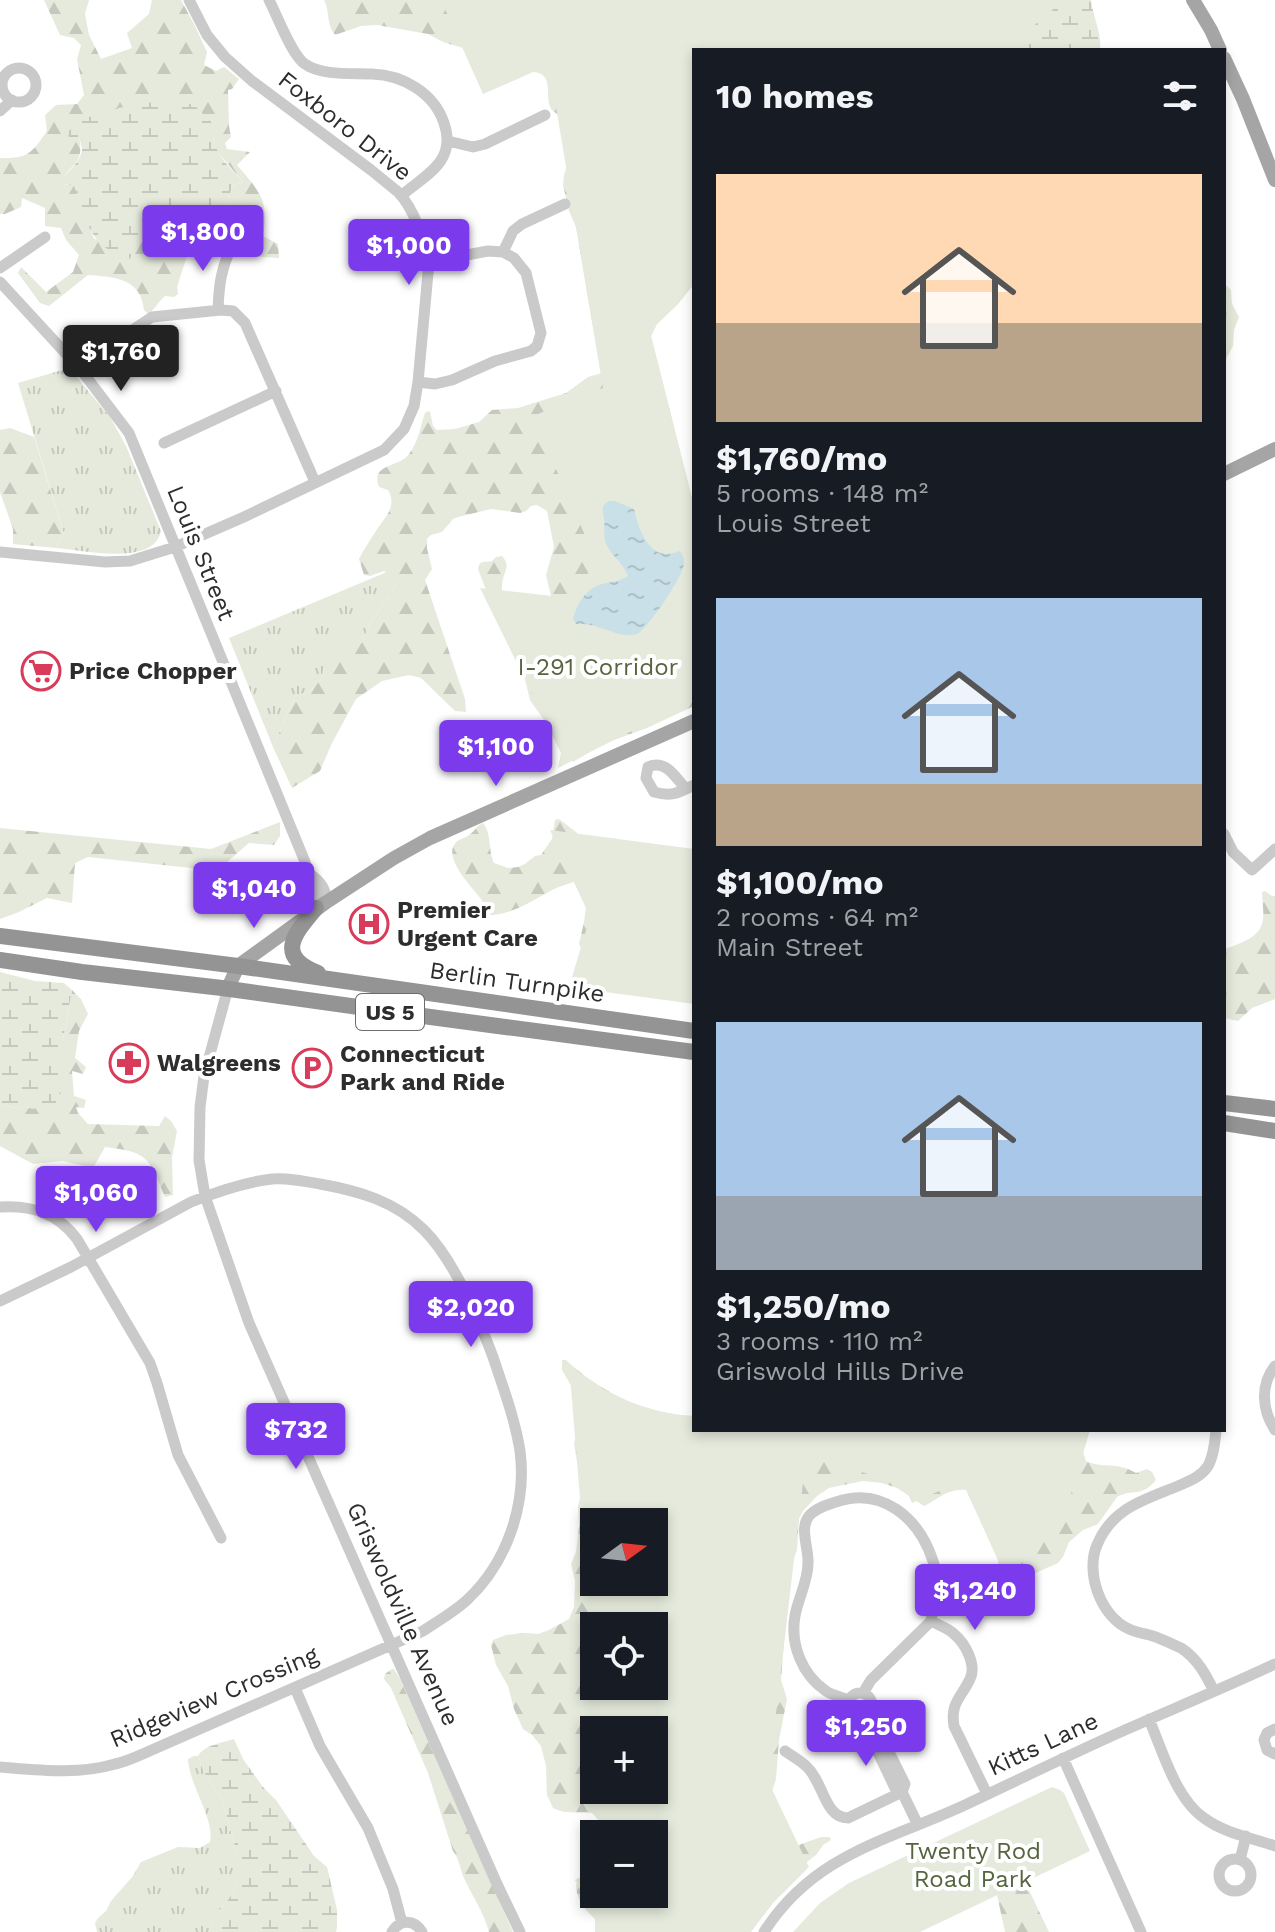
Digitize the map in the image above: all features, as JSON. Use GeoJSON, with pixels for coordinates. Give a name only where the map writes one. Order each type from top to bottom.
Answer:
{"type":"FeatureCollection","features":[{"type":"Feature","properties":{"kind":"highway"},"geometry":{"type":"LineString","coordinates":[[320,906],[293,937],[293,951],[302,965],[338,980]]}},
{"type":"Feature","properties":{"kind":"highway","name":"Berlin Turnpike"},"geometry":{"type":"LineString","coordinates":[[0,936],[238,966],[692,1031]]}},
{"type":"Feature","properties":{"kind":"highway","name":"Berlin Turnpike"},"geometry":{"type":"LineString","coordinates":[[0,960],[692,1052]]}},
{"type":"Feature","properties":{"kind":"highway"},"geometry":{"type":"LineString","coordinates":[[584,1017],[596,1028],[602,1040]]}},
{"type":"Feature","properties":{"kind":"highway"},"geometry":{"type":"LineString","coordinates":[[1226,1103],[1275,1109]]}},
{"type":"Feature","properties":{"kind":"highway"},"geometry":{"type":"LineString","coordinates":[[1226,1123],[1275,1131]]}},
{"type":"Feature","properties":{"kind":"main road"},"geometry":{"type":"LineString","coordinates":[[1193,0],[1219,48]]}},
{"type":"Feature","properties":{"kind":"main road"},"geometry":{"type":"LineString","coordinates":[[1226,62],[1275,180]]}},
{"type":"Feature","properties":{"kind":"main road"},"geometry":{"type":"LineString","coordinates":[[1226,473],[1275,449]]}},
{"type":"Feature","properties":{"kind":"main road"},"geometry":{"type":"LineString","coordinates":[[228,988],[238,966],[320,906],[394,858],[430,838],[692,722]]}},
{"type":"Feature","properties":{"kind":"street"},"geometry":{"type":"LineString","coordinates":[[269,0],[293,50],[305,64],[328,72],[377,74],[407,83],[427,94],[443,119],[448,150],[441,163],[402,195]]}},
{"type":"Feature","properties":{"kind":"street","name":"Foxboro Drive"},"geometry":{"type":"LineString","coordinates":[[0,552],[105,562],[130,561],[175,547],[384,450],[404,429],[414,406],[429,262],[419,229],[402,195],[225,57],[207,35],[192,1]]}},
{"type":"Feature","properties":{"kind":"street"},"geometry":{"type":"LineString","coordinates":[[0,111],[12,100]]}},
{"type":"Feature","properties":{"kind":"street"},"geometry":{"type":"LineString","coordinates":[[448,141],[473,147],[485,144],[545,115]]}},
{"type":"Feature","properties":{"kind":"street"},"geometry":{"type":"LineString","coordinates":[[503,252],[513,231],[522,224],[565,204]]}},
{"type":"Feature","properties":{"kind":"street"},"geometry":{"type":"LineString","coordinates":[[0,268],[45,237]]}},
{"type":"Feature","properties":{"kind":"street"},"geometry":{"type":"LineString","coordinates":[[218,310],[219,280],[232,245]]}},
{"type":"Feature","properties":{"kind":"street"},"geometry":{"type":"LineString","coordinates":[[418,382],[435,384],[452,380],[495,361],[531,351],[537,346],[541,333],[526,273],[514,258],[503,252],[488,251],[429,262]]}},
{"type":"Feature","properties":{"kind":"street","name":"Louis Street"},"geometry":{"type":"LineString","coordinates":[[0,282],[81,370],[129,433],[310,874],[309,881],[320,906]]}},
{"type":"Feature","properties":{"kind":"street"},"geometry":{"type":"LineString","coordinates":[[81,370],[152,317],[233,311],[245,323],[315,482]]}},
{"type":"Feature","properties":{"kind":"street"},"geometry":{"type":"LineString","coordinates":[[164,443],[276,391]]}},
{"type":"Feature","properties":{"kind":"street"},"geometry":{"type":"LineString","coordinates":[[1226,838],[1233,852],[1252,870],[1275,849]]}},
{"type":"Feature","properties":{"kind":"street","name":"Griswoldville Avenue"},"geometry":{"type":"LineString","coordinates":[[228,988],[204,1076],[200,1107],[199,1160],[205,1196],[249,1323],[520,1932]]}},
{"type":"Feature","properties":{"kind":"street","name":"Ridgeview Crossing"},"geometry":{"type":"LineString","coordinates":[[0,1301],[205,1196],[283,1179],[366,1194],[403,1213],[424,1229],[456,1275],[485,1336],[514,1425],[520,1451],[521,1479],[509,1540],[492,1570],[469,1598],[423,1631],[114,1765],[49,1771],[0,1767]]}},
{"type":"Feature","properties":{"kind":"street"},"geometry":{"type":"LineString","coordinates":[[0,1207],[30,1208],[54,1216],[74,1234],[150,1363],[178,1455],[221,1538]]}},
{"type":"Feature","properties":{"kind":"street"},"geometry":{"type":"LineString","coordinates":[[1275,1366],[1267,1376],[1264,1396],[1268,1419],[1275,1430]]}},
{"type":"Feature","properties":{"kind":"street"},"geometry":{"type":"LineString","coordinates":[[1214,1691],[1202,1669],[1181,1649],[1154,1636],[1127,1629],[1112,1616],[1100,1598],[1093,1575],[1095,1550],[1104,1529],[1136,1503],[1195,1479],[1208,1465],[1216,1432]]}},
{"type":"Feature","properties":{"kind":"street"},"geometry":{"type":"LineString","coordinates":[[851,1497],[871,1498],[903,1513],[916,1527],[927,1545],[937,1584],[931,1621],[871,1680],[863,1693],[848,1700],[825,1691],[801,1663],[793,1627],[807,1576],[809,1560],[805,1535],[810,1515],[817,1509],[851,1497]]}},
{"type":"Feature","properties":{"kind":"street"},"geometry":{"type":"LineString","coordinates":[[931,1621],[954,1633],[971,1659],[973,1670],[970,1679],[952,1715],[954,1726],[987,1794]]}},
{"type":"Feature","properties":{"kind":"street","name":"Kitts Lane"},"geometry":{"type":"LineString","coordinates":[[764,1932],[781,1908],[817,1874],[845,1856],[1275,1664]]}},
{"type":"Feature","properties":{"kind":"street"},"geometry":{"type":"LineString","coordinates":[[295,1688],[320,1746],[368,1828],[393,1889],[402,1923]]}},
{"type":"Feature","properties":{"kind":"street"},"geometry":{"type":"LineString","coordinates":[[848,1700],[850,1712],[856,1717],[865,1715],[872,1707],[871,1700],[863,1693]]}},
{"type":"Feature","properties":{"kind":"street"},"geometry":{"type":"LineString","coordinates":[[865,1715],[895,1788],[902,1792],[918,1825]]}},
{"type":"Feature","properties":{"kind":"street"},"geometry":{"type":"LineString","coordinates":[[1149,1719],[1188,1802],[1205,1819],[1275,1846]]}},
{"type":"Feature","properties":{"kind":"street"},"geometry":{"type":"LineString","coordinates":[[1275,1729],[1267,1733],[1264,1740],[1267,1750],[1275,1754]]}},
{"type":"Feature","properties":{"kind":"street"},"geometry":{"type":"LineString","coordinates":[[785,1751],[805,1764],[818,1780],[831,1812],[839,1818],[848,1818],[902,1792]]}},
{"type":"Feature","properties":{"kind":"street"},"geometry":{"type":"LineString","coordinates":[[1063,1758],[1141,1932]]}},
{"type":"Feature","properties":{"kind":"street"},"geometry":{"type":"LineString","coordinates":[[1240,1860],[1246,1836]]}},
{"type":"Feature","properties":{"kind":"street"},"geometry":{"type":"LineString","coordinates":[[392,1932],[402,1923],[413,1923],[422,1932]]}},
{"type":"Feature","properties":{"kind":"green space"},"geometry":{"type":"Polygon","coordinates":[[[44,0],[89,0],[85,14],[89,35],[101,59],[132,48],[127,33],[149,14],[152,0],[181,0],[207,52],[204,65],[216,71],[224,67],[239,79],[228,90],[231,137],[225,143],[227,149],[250,152],[237,165],[261,197],[265,213],[263,236],[278,244],[279,258],[250,256],[226,231],[210,226],[194,234],[177,287],[178,294],[165,296],[148,314],[132,285],[98,276],[88,275],[49,306],[40,303],[18,273],[21,267],[46,292],[73,272],[79,255],[66,240],[61,228],[45,226],[45,208],[22,198],[21,207],[0,214],[0,158],[28,153],[47,131],[45,115],[56,105],[77,104],[84,95],[77,59],[81,45],[74,38],[60,35],[44,0]],[[212,132],[79,136],[78,159],[60,184],[74,185],[94,239],[139,243],[147,237],[164,250],[188,215],[233,210],[229,195],[233,185],[243,182],[216,150],[212,132]]]}},
{"type":"Feature","properties":{"kind":"green space","name":"I-291 Corridor"},"geometry":{"type":"Polygon","coordinates":[[[324,0],[708,0],[695,48],[692,48],[692,286],[657,324],[651,336],[692,498],[692,707],[603,744],[573,762],[530,700],[523,671],[478,569],[481,563],[502,556],[507,564],[502,584],[503,600],[551,596],[546,575],[554,547],[547,511],[537,505],[520,513],[491,509],[458,517],[442,532],[427,539],[432,569],[425,580],[465,699],[466,712],[455,711],[421,678],[409,675],[382,681],[356,699],[320,771],[292,788],[273,747],[295,696],[311,690],[320,680],[330,650],[350,642],[362,643],[369,625],[396,585],[384,571],[364,575],[359,559],[391,507],[391,496],[388,490],[379,487],[378,474],[409,454],[425,413],[430,412],[437,430],[455,429],[479,422],[492,410],[518,408],[566,393],[588,377],[602,373],[600,338],[593,327],[576,227],[563,185],[567,166],[563,118],[552,110],[544,77],[540,73],[530,72],[513,81],[501,82],[463,48],[428,34],[377,25],[361,26],[335,35],[324,0]]]}},
{"type":"Feature","properties":{"kind":"green space","name":"I-291 Corridor"},"geometry":{"type":"Polygon","coordinates":[[[441,0],[1064,0],[1007,48],[692,48],[692,286],[657,324],[651,336],[692,498],[692,701],[558,768],[561,753],[480,588],[579,599],[594,556],[533,416],[603,388],[549,65],[483,94],[441,0]]]}},
{"type":"Feature","properties":{"kind":"green space"},"geometry":{"type":"Polygon","coordinates":[[[803,0],[1091,0],[1100,37],[1100,48],[891,48],[803,0]]]}},
{"type":"Feature","properties":{"kind":"green space"},"geometry":{"type":"Polygon","coordinates":[[[170,99],[194,105],[214,125],[217,149],[243,182],[233,185],[229,196],[234,210],[188,215],[164,250],[147,237],[139,243],[129,260],[97,240],[74,185],[59,184],[82,150],[79,137],[69,137],[67,132],[86,118],[113,109],[170,99]]]}},
{"type":"Feature","properties":{"kind":"green space"},"geometry":{"type":"Polygon","coordinates":[[[1226,286],[1231,290],[1232,304],[1239,317],[1233,346],[1226,359],[1226,286]]]}},
{"type":"Feature","properties":{"kind":"green space"},"geometry":{"type":"Polygon","coordinates":[[[69,368],[110,417],[126,446],[161,531],[156,542],[145,549],[116,554],[56,548],[64,534],[18,383],[69,368]]]}},
{"type":"Feature","properties":{"kind":"green space"},"geometry":{"type":"Polygon","coordinates":[[[10,428],[34,437],[64,534],[56,548],[13,544],[13,529],[0,492],[0,430],[10,428]]]}},
{"type":"Feature","properties":{"kind":"green space"},"geometry":{"type":"Polygon","coordinates":[[[387,572],[396,585],[369,625],[362,644],[323,671],[320,681],[313,688],[295,696],[273,747],[229,638],[387,572]]]}},
{"type":"Feature","properties":{"kind":"green space"},"geometry":{"type":"Polygon","coordinates":[[[559,819],[581,838],[612,838],[692,866],[582,950],[579,944],[587,900],[578,880],[514,910],[490,915],[456,866],[452,851],[455,843],[483,823],[488,832],[494,863],[508,868],[518,867],[541,855],[552,839],[555,820],[559,819]]]}},
{"type":"Feature","properties":{"kind":"green space"},"geometry":{"type":"Polygon","coordinates":[[[280,822],[280,836],[274,845],[249,843],[226,863],[210,870],[88,857],[75,863],[72,903],[47,898],[0,919],[0,828],[211,849],[280,822]]]}},
{"type":"Feature","properties":{"kind":"green space"},"geometry":{"type":"Polygon","coordinates":[[[550,830],[692,849],[692,1004],[569,987],[590,917],[550,830]]]}},
{"type":"Feature","properties":{"kind":"green space"},"geometry":{"type":"Polygon","coordinates":[[[1262,892],[1275,896],[1275,999],[1252,1008],[1238,1021],[1226,1018],[1226,948],[1243,942],[1261,927],[1262,892]]]}},
{"type":"Feature","properties":{"kind":"green space"},"geometry":{"type":"Polygon","coordinates":[[[0,972],[35,981],[64,983],[72,990],[63,1040],[60,1091],[54,1108],[24,1109],[0,1105],[0,972]]]}},
{"type":"Feature","properties":{"kind":"green space"},"geometry":{"type":"Polygon","coordinates":[[[72,990],[81,999],[88,1014],[79,1031],[75,1058],[86,1067],[83,1074],[72,1071],[74,1096],[86,1100],[84,1108],[76,1107],[78,1113],[88,1124],[159,1126],[165,1116],[171,1121],[177,1131],[172,1157],[173,1195],[165,1197],[150,1165],[139,1154],[130,1151],[105,1147],[93,1168],[63,1161],[33,1164],[0,1146],[0,1105],[24,1109],[63,1040],[72,990]]]}},
{"type":"Feature","properties":{"kind":"green space"},"geometry":{"type":"Polygon","coordinates":[[[562,1360],[625,1400],[659,1411],[692,1416],[692,1432],[1081,1446],[1086,1461],[1122,1467],[1136,1473],[1147,1469],[1156,1480],[1146,1489],[1117,1497],[1098,1524],[1083,1530],[1069,1542],[1058,1563],[1029,1576],[999,1575],[999,1558],[966,1490],[948,1492],[924,1506],[897,1488],[863,1481],[829,1488],[817,1496],[799,1519],[797,1550],[790,1569],[781,1680],[787,1699],[776,1779],[770,1798],[793,1847],[821,1837],[830,1837],[831,1840],[807,1862],[746,1932],[595,1932],[595,1919],[585,1908],[668,1908],[668,1820],[598,1820],[592,1813],[553,1808],[547,1795],[546,1766],[541,1746],[523,1729],[508,1686],[496,1665],[491,1645],[493,1640],[506,1635],[538,1634],[549,1630],[569,1619],[574,1607],[575,1581],[571,1564],[576,1552],[578,1507],[582,1490],[574,1444],[577,1431],[574,1391],[562,1370],[562,1360]]]}},
{"type":"Feature","properties":{"kind":"green space"},"geometry":{"type":"Polygon","coordinates":[[[569,1363],[611,1393],[643,1407],[692,1416],[692,1432],[1089,1432],[1060,1531],[1002,1569],[962,1481],[912,1503],[905,1488],[811,1453],[805,1466],[768,1781],[809,1867],[773,1903],[751,1932],[603,1932],[590,1908],[668,1908],[668,1820],[606,1820],[605,1804],[668,1804],[668,1716],[598,1716],[596,1700],[668,1700],[668,1612],[589,1612],[588,1596],[668,1596],[668,1508],[581,1508],[569,1363]]]}},
{"type":"Feature","properties":{"kind":"green space"},"geometry":{"type":"Polygon","coordinates":[[[392,1669],[400,1679],[513,1932],[489,1932],[463,1876],[428,1773],[391,1688],[384,1679],[392,1669]]]}},
{"type":"Feature","properties":{"kind":"green space"},"geometry":{"type":"Polygon","coordinates":[[[234,1739],[243,1759],[263,1787],[276,1800],[314,1856],[327,1867],[337,1910],[336,1932],[209,1932],[234,1892],[238,1880],[238,1858],[223,1802],[198,1756],[209,1747],[234,1739]]]}},
{"type":"Feature","properties":{"kind":"green space"},"geometry":{"type":"Polygon","coordinates":[[[198,1756],[223,1802],[238,1858],[238,1880],[234,1892],[209,1932],[97,1932],[95,1923],[98,1918],[141,1862],[178,1847],[200,1848],[210,1842],[209,1823],[189,1769],[188,1759],[198,1756]]]}},
{"type":"Feature","properties":{"kind":"green space","name":"Twenty Rod Road Park"},"geometry":{"type":"Polygon","coordinates":[[[1052,1787],[1064,1793],[1090,1851],[920,1932],[793,1932],[820,1903],[849,1883],[1052,1787]]]}},
{"type":"Feature","properties":{"kind":"green space"},"geometry":{"type":"Polygon","coordinates":[[[1026,1881],[1049,1932],[1005,1932],[997,1895],[1026,1881]]]}},
{"type":"Feature","properties":{"kind":"green space"},"geometry":{"type":"Polygon","coordinates":[[[576,1884],[580,1884],[580,1901],[577,1894],[576,1884]]]}},
{"type":"Feature","properties":{"kind":"water"},"geometry":{"type":"Polygon","coordinates":[[[609,501],[634,509],[644,537],[653,549],[667,554],[680,551],[684,559],[681,574],[670,593],[637,634],[623,635],[591,625],[576,624],[573,619],[580,602],[591,589],[628,576],[605,541],[603,508],[609,501]]]}},
{"type":"Feature","properties":{"kind":"place","name":"Price Chopper"},"geometry":{"type":"Point","coordinates":[41,671]}},
{"type":"Feature","properties":{"kind":"place","name":"Premier Urgent Care"},"geometry":{"type":"Point","coordinates":[369,924]}},
{"type":"Feature","properties":{"kind":"place","name":"Walgreens"},"geometry":{"type":"Point","coordinates":[129,1063]}},
{"type":"Feature","properties":{"kind":"place","name":"Connecticut Park and Ride"},"geometry":{"type":"Point","coordinates":[312,1068]}}]}
